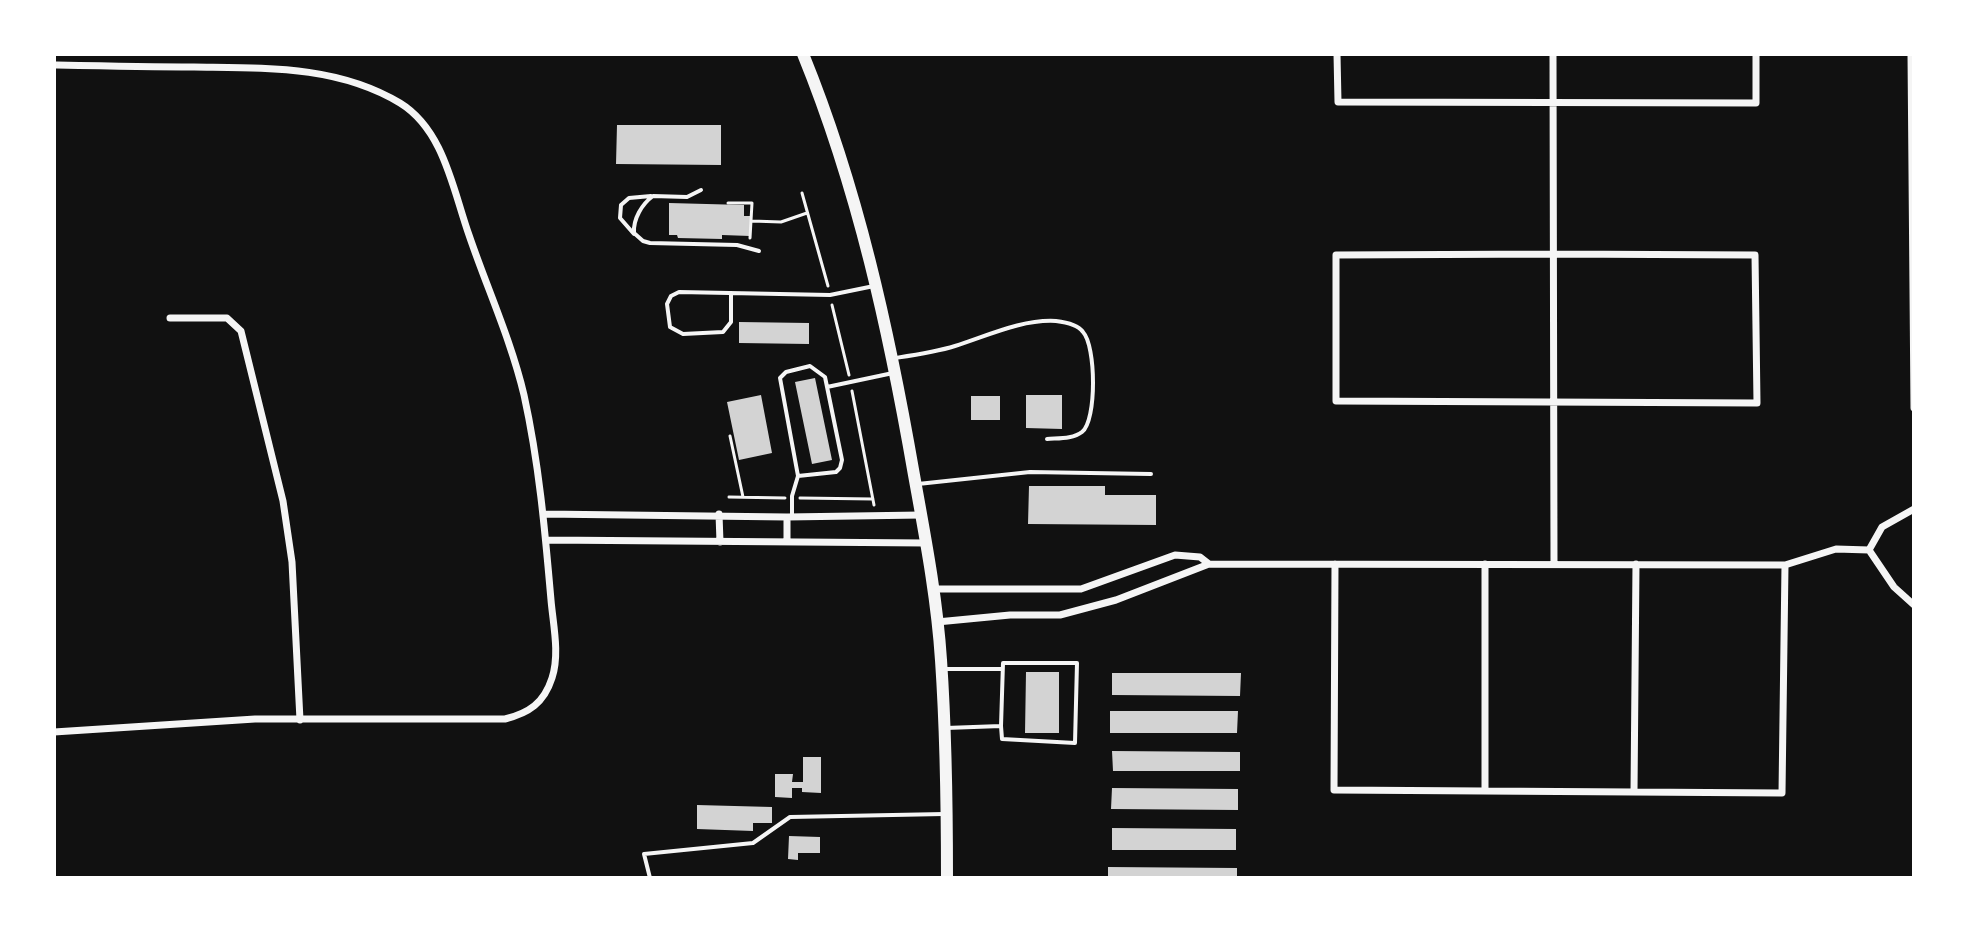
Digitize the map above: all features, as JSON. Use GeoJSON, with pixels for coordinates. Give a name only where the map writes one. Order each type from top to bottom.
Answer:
{"type":"FeatureCollection","features":[{"type":"Feature","properties":{"kind":"highway"},"geometry":{"type":"LineString","coordinates":[[803,54],[855,203],[877,285],[916,484],[933,589],[941,669],[947,878]]}},
{"type":"Feature","properties":{"kind":"street"},"geometry":{"type":"LineString","coordinates":[[1337,54],[1338,102],[1756,103],[1756,54]]}},
{"type":"Feature","properties":{"kind":"street"},"geometry":{"type":"LineString","coordinates":[[1553,54],[1554,564]]}},
{"type":"Feature","properties":{"kind":"street"},"geometry":{"type":"LineString","coordinates":[[1911,54],[1914,408]]}},
{"type":"Feature","properties":{"kind":"street"},"geometry":{"type":"LineString","coordinates":[[54,65],[272,68],[315,72],[357,83],[402,104],[429,130],[447,169],[495,302],[523,392],[544,514],[555,659],[547,691],[536,706],[522,715],[505,719],[255,719],[54,732]]}},
{"type":"Feature","properties":{"kind":"street"},"geometry":{"type":"LineString","coordinates":[[1336,255],[1755,255],[1757,403],[1553,403],[1336,401],[1336,255]]}},
{"type":"Feature","properties":{"kind":"street"},"geometry":{"type":"LineString","coordinates":[[170,318],[227,318],[241,331],[283,501],[292,562],[300,720]]}},
{"type":"Feature","properties":{"kind":"street"},"geometry":{"type":"LineString","coordinates":[[1869,550],[1882,527],[1914,509]]}},
{"type":"Feature","properties":{"kind":"street"},"geometry":{"type":"LineString","coordinates":[[544,514],[921,515]]}},
{"type":"Feature","properties":{"kind":"street"},"geometry":{"type":"LineString","coordinates":[[719,514],[720,542]]}},
{"type":"Feature","properties":{"kind":"street"},"geometry":{"type":"LineString","coordinates":[[787,542],[789,517]]}},
{"type":"Feature","properties":{"kind":"street"},"geometry":{"type":"LineString","coordinates":[[546,540],[926,543]]}},
{"type":"Feature","properties":{"kind":"street"},"geometry":{"type":"LineString","coordinates":[[937,622],[1010,615],[1060,615],[1116,600],[1209,564],[1785,565],[1836,549],[1869,550]]}},
{"type":"Feature","properties":{"kind":"street"},"geometry":{"type":"LineString","coordinates":[[1869,550],[1894,587],[1914,605]]}},
{"type":"Feature","properties":{"kind":"street"},"geometry":{"type":"LineString","coordinates":[[933,589],[1081,589],[1175,555],[1200,557],[1209,564]]}},
{"type":"Feature","properties":{"kind":"street"},"geometry":{"type":"LineString","coordinates":[[1335,564],[1334,790],[1782,793],[1785,565]]}},
{"type":"Feature","properties":{"kind":"street"},"geometry":{"type":"LineString","coordinates":[[1485,564],[1485,791]]}},
{"type":"Feature","properties":{"kind":"street"},"geometry":{"type":"LineString","coordinates":[[1634,792],[1636,564]]}},
{"type":"Feature","properties":{"kind":"lane"},"geometry":{"type":"LineString","coordinates":[[701,190],[687,197],[629,198],[621,205],[620,218],[638,237],[650,243],[737,245],[759,251]]}},
{"type":"Feature","properties":{"kind":"lane"},"geometry":{"type":"LineString","coordinates":[[638,237],[634,233],[635,220],[653,196]]}},
{"type":"Feature","properties":{"kind":"lane"},"geometry":{"type":"LineString","coordinates":[[731,293],[731,322],[723,332],[683,334],[670,327],[667,304],[671,296],[679,292],[731,293],[830,295],[877,285]]}},
{"type":"Feature","properties":{"kind":"lane"},"geometry":{"type":"LineString","coordinates":[[893,359],[952,347],[1023,325],[1057,321],[1073,325],[1083,331],[1089,342],[1091,418],[1086,429],[1079,434],[1047,439]]}},
{"type":"Feature","properties":{"kind":"lane"},"geometry":{"type":"LineString","coordinates":[[789,517],[798,476],[780,378],[786,372],[810,366],[825,377],[842,460],[836,472],[798,476]]}},
{"type":"Feature","properties":{"kind":"lane"},"geometry":{"type":"LineString","coordinates":[[827,387],[896,372]]}},
{"type":"Feature","properties":{"kind":"lane"},"geometry":{"type":"LineString","coordinates":[[916,484],[1030,472],[1151,474]]}},
{"type":"Feature","properties":{"kind":"lane"},"geometry":{"type":"LineString","coordinates":[[1003,663],[1077,663],[1075,743],[1002,739],[1001,726],[1003,663]]}},
{"type":"Feature","properties":{"kind":"lane"},"geometry":{"type":"LineString","coordinates":[[941,669],[1002,669]]}},
{"type":"Feature","properties":{"kind":"lane"},"geometry":{"type":"LineString","coordinates":[[944,729],[1001,726]]}},
{"type":"Feature","properties":{"kind":"lane"},"geometry":{"type":"LineString","coordinates":[[650,878],[644,854],[753,843],[790,817],[946,814]]}},
{"type":"Feature","properties":{"kind":"path"},"geometry":{"type":"LineString","coordinates":[[802,193],[830,295],[877,516]]}},
{"type":"Feature","properties":{"kind":"path"},"geometry":{"type":"LineString","coordinates":[[728,203],[752,203],[752,238],[737,237]]}},
{"type":"Feature","properties":{"kind":"path"},"geometry":{"type":"LineString","coordinates":[[752,221],[781,222],[807,213]]}},
{"type":"Feature","properties":{"kind":"path"},"geometry":{"type":"LineString","coordinates":[[730,436],[743,497]]}},
{"type":"Feature","properties":{"kind":"building"},"geometry":{"type":"Polygon","coordinates":[[[617,125],[721,125],[721,165],[616,164],[617,125]]]}},
{"type":"Feature","properties":{"kind":"building"},"geometry":{"type":"Polygon","coordinates":[[[669,203],[744,205],[744,216],[750,216],[750,236],[722,235],[722,239],[669,235],[669,203]]]}},
{"type":"Feature","properties":{"kind":"building"},"geometry":{"type":"Polygon","coordinates":[[[739,322],[809,323],[809,344],[739,343],[739,322]]]}},
{"type":"Feature","properties":{"kind":"building"},"geometry":{"type":"Polygon","coordinates":[[[815,378],[832,460],[812,464],[795,382],[815,378]]]}},
{"type":"Feature","properties":{"kind":"building"},"geometry":{"type":"Polygon","coordinates":[[[761,395],[772,453],[739,460],[727,402],[761,395]]]}},
{"type":"Feature","properties":{"kind":"building"},"geometry":{"type":"Polygon","coordinates":[[[1026,395],[1062,395],[1062,429],[1026,428],[1026,395]]]}},
{"type":"Feature","properties":{"kind":"building"},"geometry":{"type":"Polygon","coordinates":[[[971,396],[1000,396],[1000,420],[971,420],[971,396]]]}},
{"type":"Feature","properties":{"kind":"building"},"geometry":{"type":"Polygon","coordinates":[[[1029,486],[1105,486],[1105,495],[1156,495],[1156,525],[1028,524],[1029,486]]]}},
{"type":"Feature","properties":{"kind":"building"},"geometry":{"type":"Polygon","coordinates":[[[1026,672],[1059,672],[1059,733],[1025,733],[1026,672]]]}},
{"type":"Feature","properties":{"kind":"building"},"geometry":{"type":"Polygon","coordinates":[[[1112,673],[1241,673],[1240,696],[1112,695],[1112,673]]]}},
{"type":"Feature","properties":{"kind":"building"},"geometry":{"type":"Polygon","coordinates":[[[1110,711],[1238,711],[1237,733],[1110,733],[1110,711]]]}},
{"type":"Feature","properties":{"kind":"building"},"geometry":{"type":"Polygon","coordinates":[[[1112,751],[1240,752],[1240,771],[1113,771],[1112,751]]]}},
{"type":"Feature","properties":{"kind":"building"},"geometry":{"type":"Polygon","coordinates":[[[803,757],[821,757],[821,793],[792,788],[792,798],[775,797],[775,774],[793,774],[792,782],[803,782],[803,757]]]}},
{"type":"Feature","properties":{"kind":"building"},"geometry":{"type":"Polygon","coordinates":[[[1112,788],[1238,789],[1238,810],[1111,809],[1112,788]]]}},
{"type":"Feature","properties":{"kind":"building"},"geometry":{"type":"Polygon","coordinates":[[[697,805],[772,807],[772,823],[753,823],[753,831],[697,829],[697,805]]]}},
{"type":"Feature","properties":{"kind":"building"},"geometry":{"type":"Polygon","coordinates":[[[1112,828],[1236,829],[1236,850],[1112,850],[1112,828]]]}},
{"type":"Feature","properties":{"kind":"building"},"geometry":{"type":"Polygon","coordinates":[[[789,836],[820,837],[820,853],[798,853],[798,860],[788,859],[789,836]]]}},
{"type":"Feature","properties":{"kind":"building"},"geometry":{"type":"Polygon","coordinates":[[[1108,867],[1237,868],[1237,878],[1108,878],[1108,867]]]}}]}
